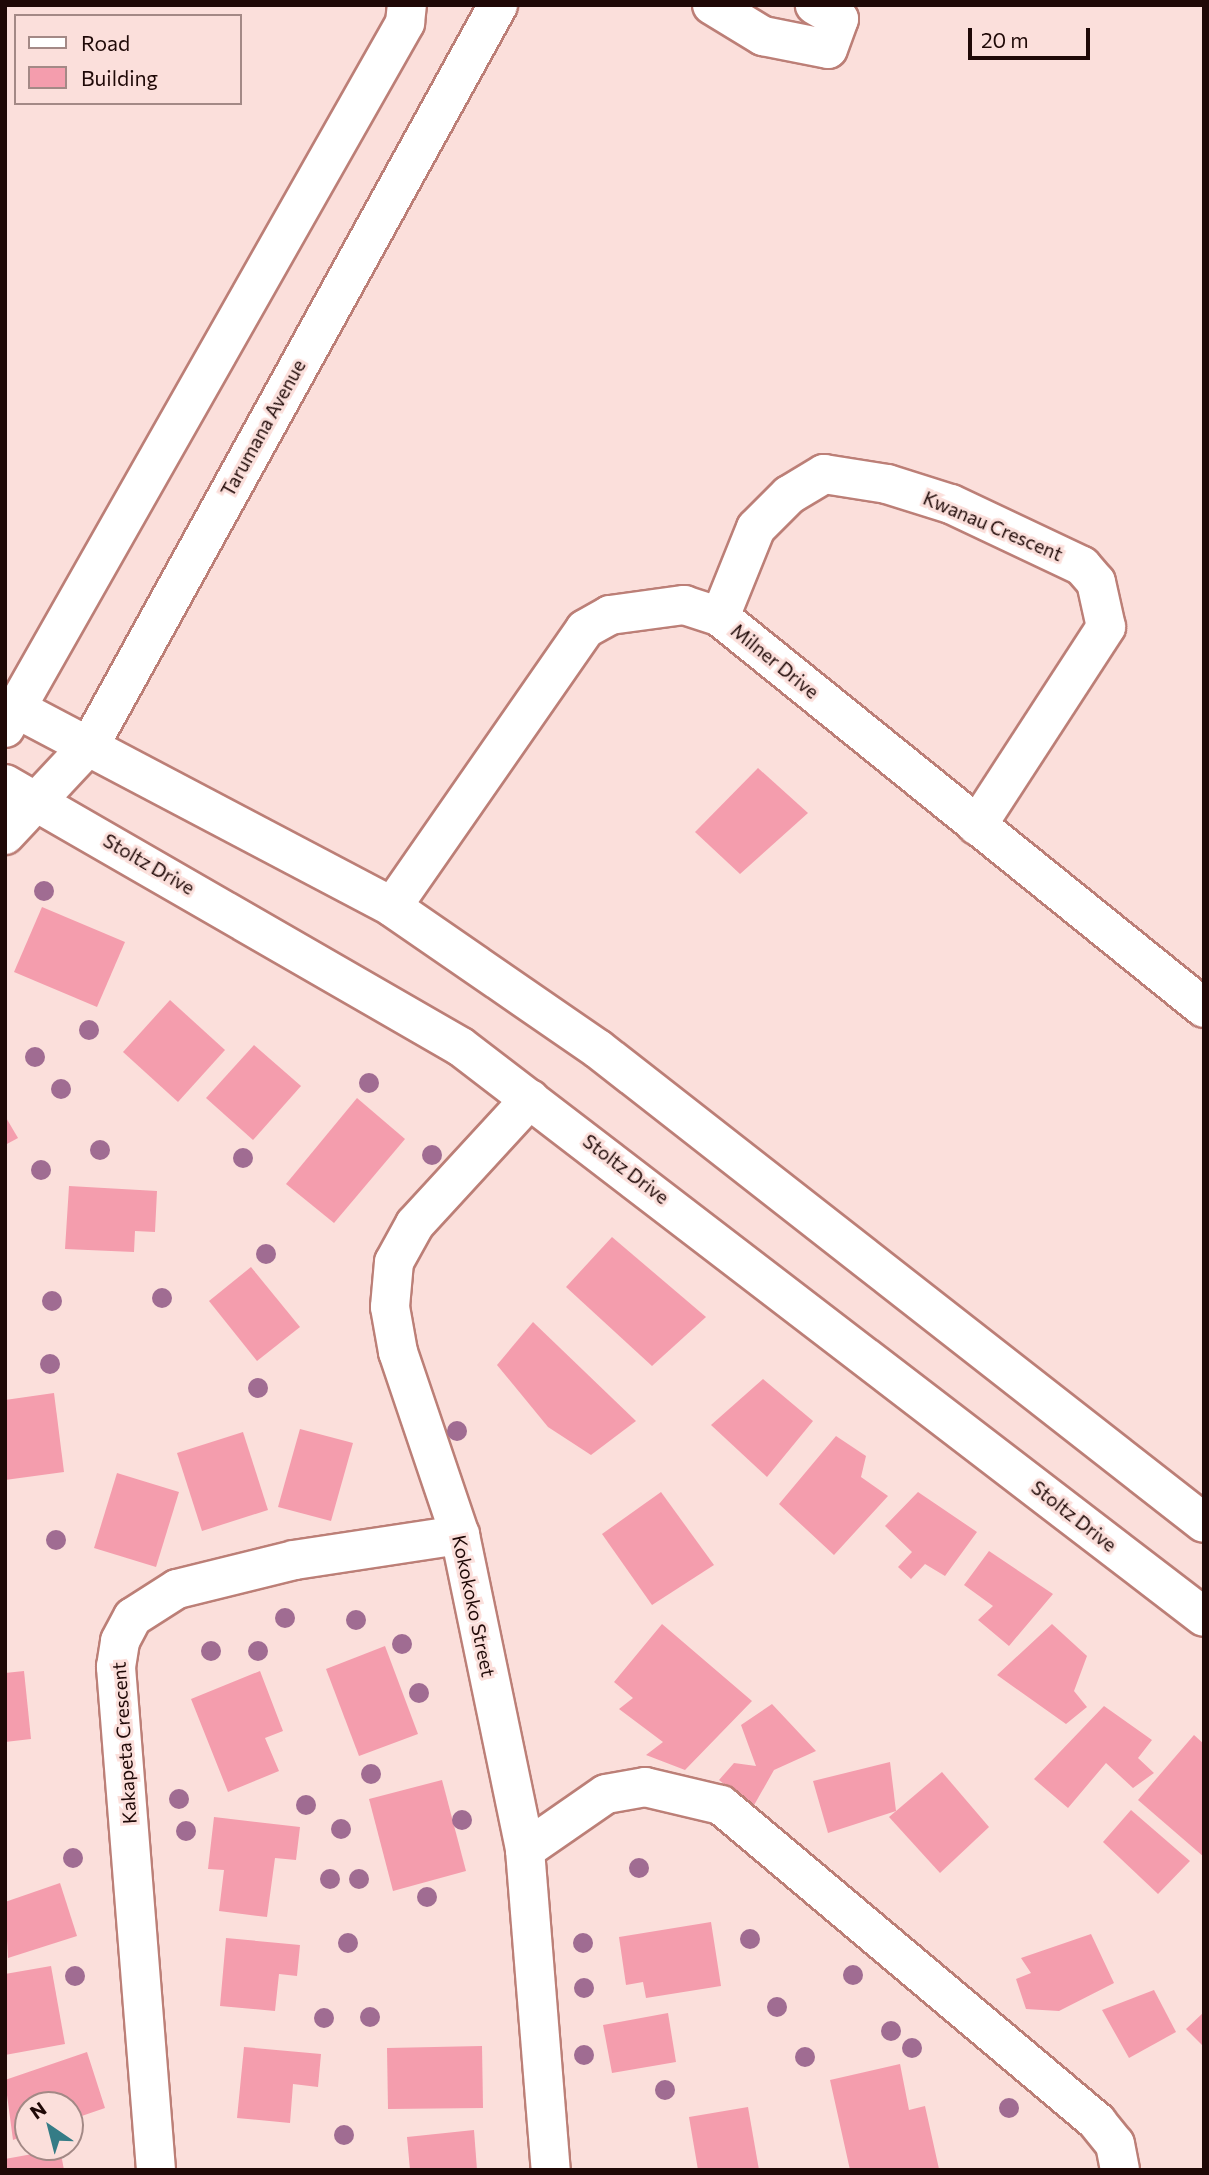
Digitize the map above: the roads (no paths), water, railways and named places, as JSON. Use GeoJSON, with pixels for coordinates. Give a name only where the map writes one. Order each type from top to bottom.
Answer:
{"type":"FeatureCollection","features":[{"type":"Feature","properties":{"kind":"street"},"geometry":{"type":"LineString","coordinates":[[407,5],[405,23],[12,719],[91,743],[392,907],[598,1049],[1204,1523]]}},
{"type":"Feature","properties":{"kind":"street","name":"Tarumana Avenue"},"geometry":{"type":"LineString","coordinates":[[5,835],[20,795],[91,743],[498,5]]}},
{"type":"Feature","properties":{"kind":"street"},"geometry":{"type":"LineString","coordinates":[[712,5],[763,36],[828,49],[839,19],[815,5]]}},
{"type":"Feature","properties":{"kind":"street","name":"Kwanau Crescent"},"geometry":{"type":"LineString","coordinates":[[720,617],[756,528],[789,495],[824,474],[887,484],[951,504],[1082,566],[1096,582],[1107,626],[977,826]]}},
{"type":"Feature","properties":{"kind":"street","name":"Milner Drive"},"geometry":{"type":"LineString","coordinates":[[392,907],[585,629],[610,615],[684,605],[720,617],[1204,1008]]}},
{"type":"Feature","properties":{"kind":"street","name":"Stoltz Drive"},"geometry":{"type":"LineString","coordinates":[[20,795],[108,840],[461,1047],[1204,1617]]}},
{"type":"Feature","properties":{"kind":"street","name":"Kokokoko Street"},"geometry":{"type":"LineString","coordinates":[[530,1099],[415,1224],[394,1262],[390,1307],[398,1352],[460,1535],[525,1850],[551,2170]]}},
{"type":"Feature","properties":{"kind":"street","name":"Kakapeta Crescent"},"geometry":{"type":"LineString","coordinates":[[156,2170],[116,1667],[120,1641],[132,1617],[177,1589],[294,1560],[460,1535]]}},
{"type":"Feature","properties":{"kind":"street"},"geometry":{"type":"LineString","coordinates":[[525,1850],[606,1794],[645,1787],[721,1805],[1097,2122],[1115,2144],[1120,2170]]}}]}
